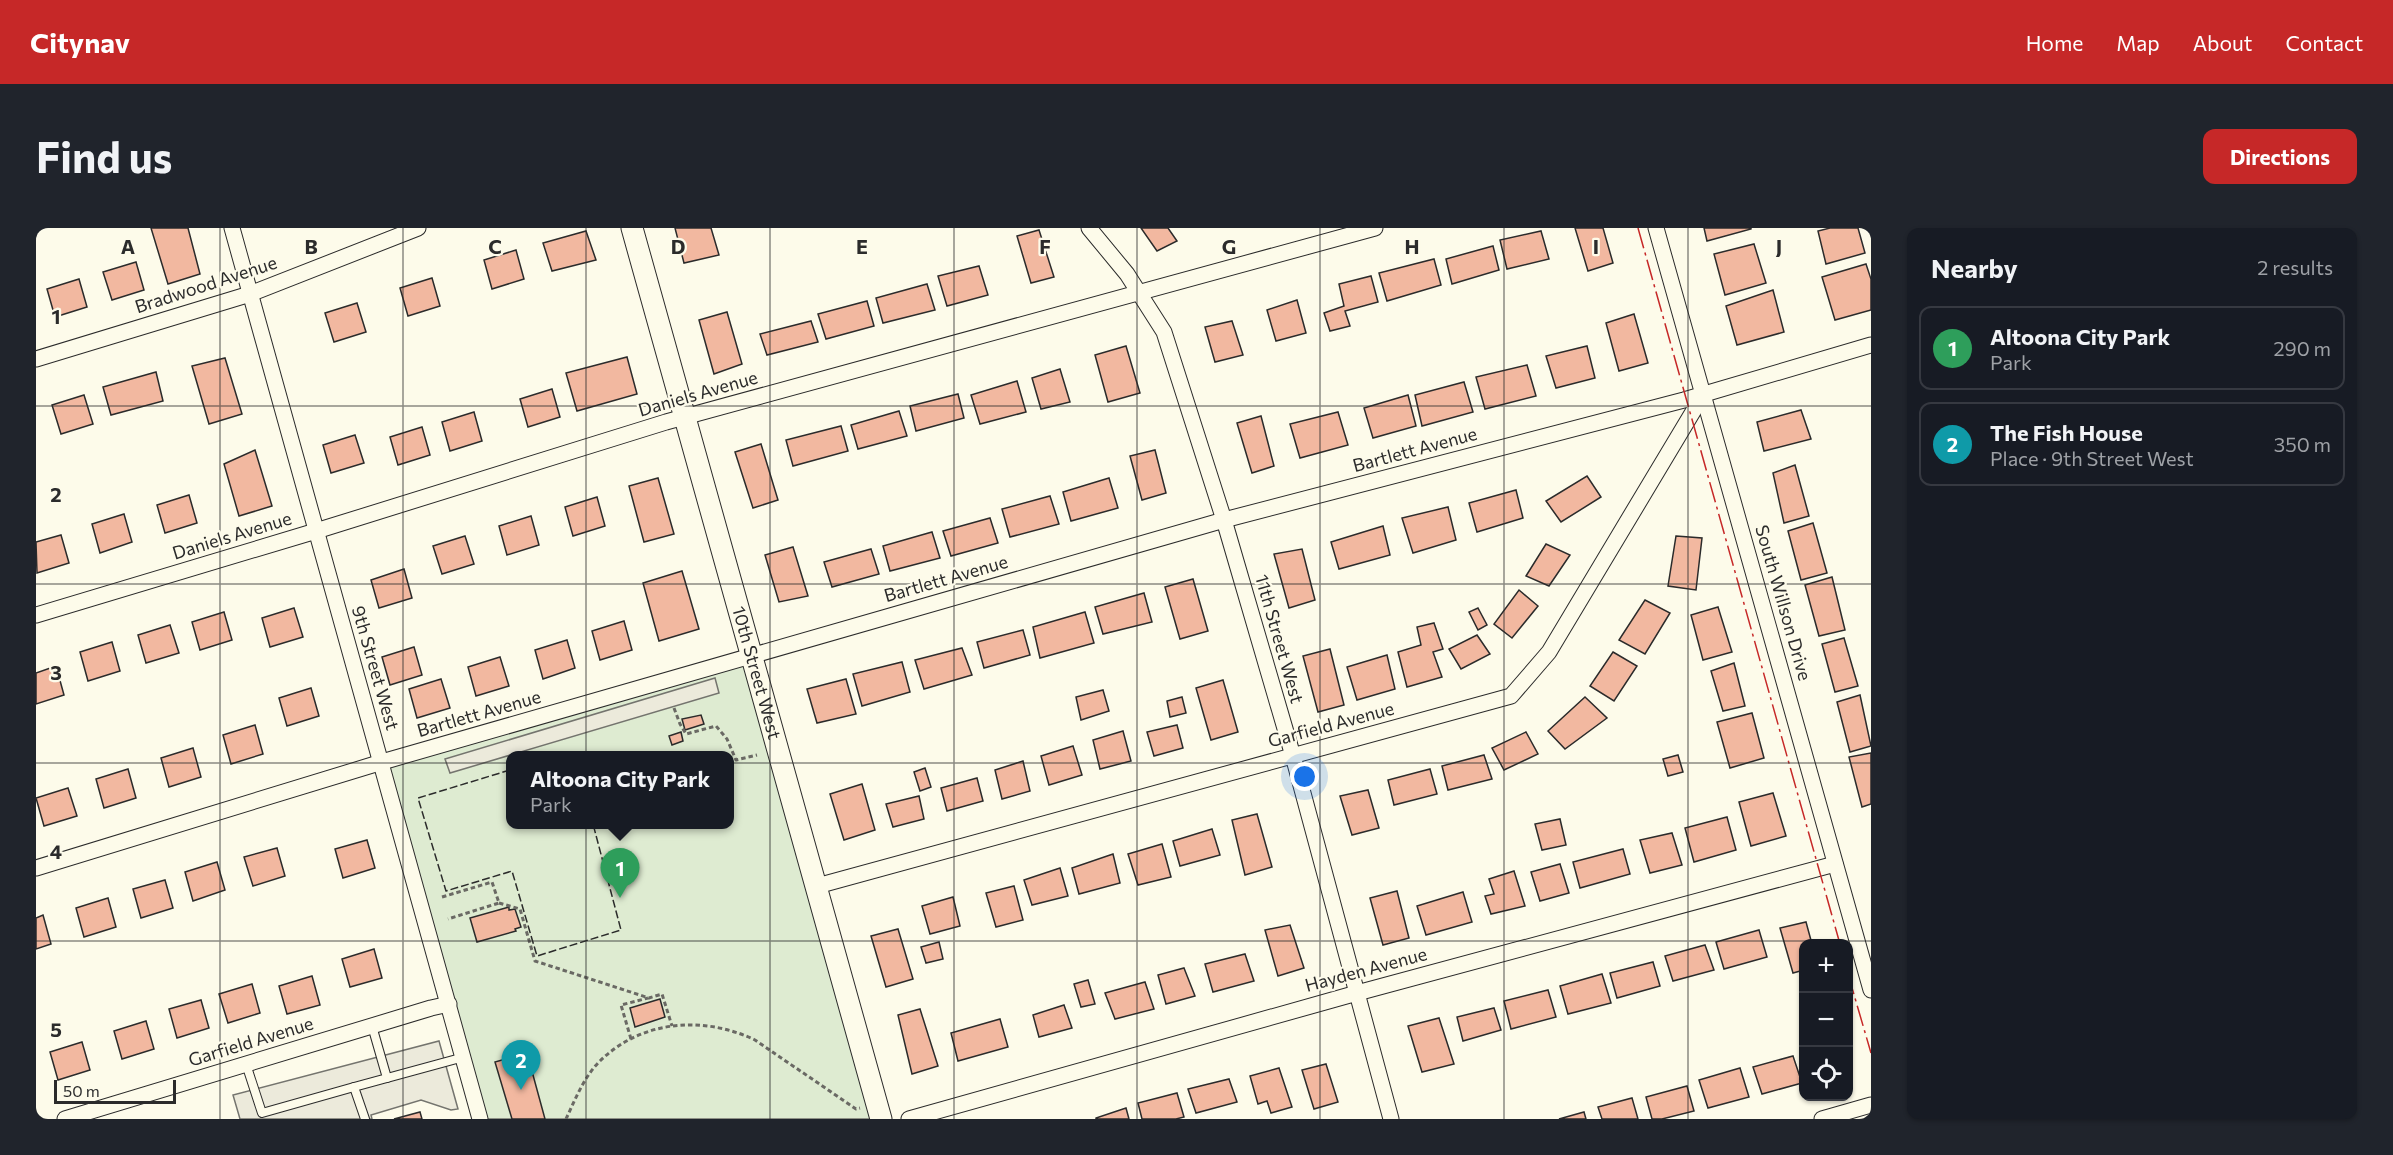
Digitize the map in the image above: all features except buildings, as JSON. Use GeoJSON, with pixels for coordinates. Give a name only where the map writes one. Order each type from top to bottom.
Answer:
{"type":"FeatureCollection","features":[{"type":"Feature","properties":{"kind":"street","name":"9th Street West"},"geometry":{"type":"LineString","coordinates":[[232,228],[480,1119]]}},
{"type":"Feature","properties":{"kind":"street","name":"Bradwood Avenue"},"geometry":{"type":"LineString","coordinates":[[36,359],[250,294],[418,228]]}},
{"type":"Feature","properties":{"kind":"street","name":"10th Street West"},"geometry":{"type":"LineString","coordinates":[[632,228],[878,1111]]}},
{"type":"Feature","properties":{"kind":"street","name":"11th Street West"},"geometry":{"type":"LineString","coordinates":[[1089,228],[1139,292],[1164,332],[1224,520],[1293,756],[1391,1119]]}},
{"type":"Feature","properties":{"kind":"street","name":"Daniels Avenue"},"geometry":{"type":"LineString","coordinates":[[36,615],[686,417],[1374,228]]}},
{"type":"Feature","properties":{"kind":"street","name":"South Willson Drive"},"geometry":{"type":"LineString","coordinates":[[1656,228],[1871,990]]}},
{"type":"Feature","properties":{"kind":"street","name":"Bartlett Avenue"},"geometry":{"type":"LineString","coordinates":[[36,868],[382,762],[1224,520],[1703,394],[1871,345]]}},
{"type":"Feature","properties":{"kind":"street","name":"Garfield Avenue"},"geometry":{"type":"LineString","coordinates":[[817,886],[1510,696],[1549,652],[1703,394]]}},
{"type":"Feature","properties":{"kind":"street","name":"Hayden Avenue"},"geometry":{"type":"LineString","coordinates":[[909,1119],[1357,993],[1835,864]]}},
{"type":"Feature","properties":{"kind":"street","name":"Garfield Avenue"},"geometry":{"type":"LineString","coordinates":[[65,1119],[449,1004]]}},
{"type":"Feature","properties":{"kind":"street"},"geometry":{"type":"LineString","coordinates":[[1822,1119],[1871,1105]]}},
{"type":"Feature","properties":{"kind":"lane"},"geometry":{"type":"LineString","coordinates":[[372,1026],[387,1078]]}},
{"type":"Feature","properties":{"kind":"lane"},"geometry":{"type":"LineString","coordinates":[[246,1064],[264,1116],[354,1087],[464,1057]]}},
{"type":"Feature","properties":{"kind":"lane"},"geometry":{"type":"LineString","coordinates":[[354,1087],[365,1119]]}},
{"type":"Feature","properties":{"kind":"path"},"geometry":{"type":"LineString","coordinates":[[675,708],[686,734],[716,726],[727,739],[732,751]]}},
{"type":"Feature","properties":{"kind":"path"},"geometry":{"type":"LineString","coordinates":[[734,755],[736,760],[757,755]]}},
{"type":"Feature","properties":{"kind":"path"},"geometry":{"type":"LineString","coordinates":[[442,897],[492,882],[499,903]]}},
{"type":"Feature","properties":{"kind":"path"},"geometry":{"type":"LineString","coordinates":[[448,919],[499,903],[520,909],[535,961],[648,998]]}},
{"type":"Feature","properties":{"kind":"path"},"geometry":{"type":"LineString","coordinates":[[631,1039],[621,1005],[662,994],[672,1026]]}},
{"type":"Feature","properties":{"kind":"path"},"geometry":{"type":"LineString","coordinates":[[566,1119],[584,1082],[596,1065],[608,1054],[643,1033],[672,1026],[706,1024],[755,1040],[856,1109],[878,1111]]}},
{"type":"Feature","properties":{"kind":"green space"},"geometry":{"type":"Polygon","coordinates":[[[752,655],[881,1119],[480,1119],[382,762],[752,655]]]}},
{"type":"Feature","properties":{"kind":"shaded area"},"geometry":{"type":"Polygon","coordinates":[[[715,678],[719,693],[524,751],[506,751],[506,756],[450,773],[445,759],[715,678]]]}},
{"type":"Feature","properties":{"kind":"shaded area"},"geometry":{"type":"Polygon","coordinates":[[[439,1041],[458,1109],[451,1110],[421,1100],[371,1115],[372,1119],[240,1119],[233,1095],[439,1041]]]}},
{"type":"Feature","properties":{"kind":"fence"},"geometry":{"type":"LineString","coordinates":[[506,771],[418,798],[446,891],[512,871],[537,956],[621,930],[594,829]]}},
{"type":"Feature","properties":{"kind":"power"},"geometry":{"type":"LineString","coordinates":[[1638,228],[1839,939]]}},
{"type":"Feature","properties":{"kind":"power"},"geometry":{"type":"LineString","coordinates":[[1853,991],[1871,1053]]}},
{"type":"Feature","properties":{"kind":"place","name":"Altoona City Park"},"geometry":{"type":"Point","coordinates":[620,898]}},
{"type":"Feature","properties":{"kind":"place","name":"The Fish House"},"geometry":{"type":"Point","coordinates":[521,1090]}}]}
